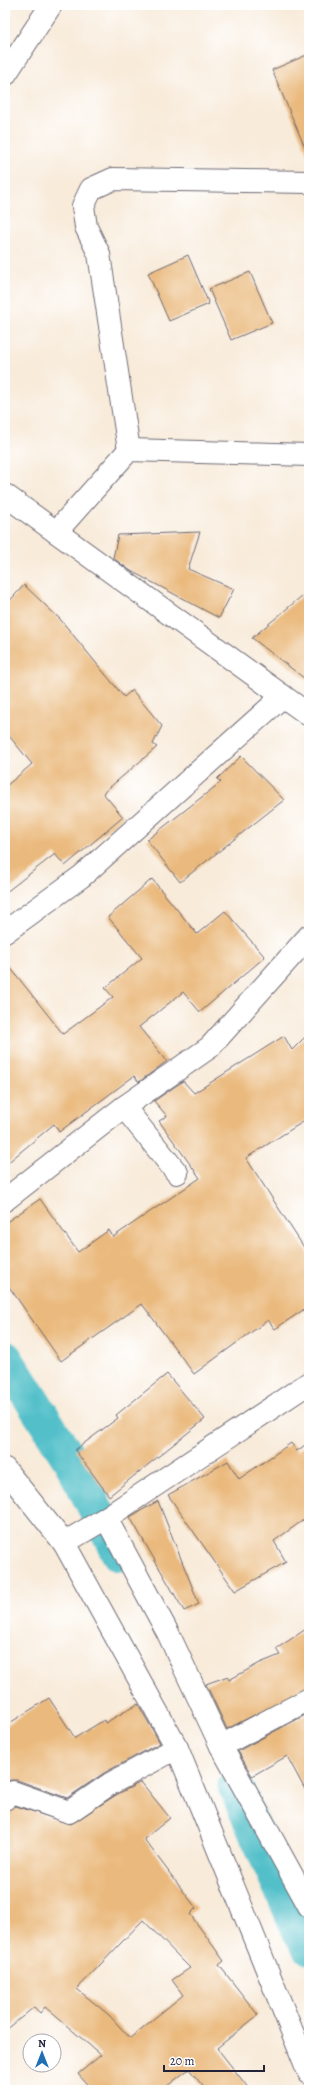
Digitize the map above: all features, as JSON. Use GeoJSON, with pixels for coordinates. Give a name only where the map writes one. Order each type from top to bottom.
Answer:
{"type":"FeatureCollection","features":[{"type":"Feature","properties":{"kind":"street"},"geometry":{"type":"LineString","coordinates":[[5,75],[51,5]]}},
{"type":"Feature","properties":{"kind":"street"},"geometry":{"type":"LineString","coordinates":[[129,450],[99,254],[86,227],[83,206],[91,189],[113,179],[309,182]]}},
{"type":"Feature","properties":{"kind":"street"},"geometry":{"type":"LineString","coordinates":[[56,532],[129,450],[309,455]]}},
{"type":"Feature","properties":{"kind":"street"},"geometry":{"type":"LineString","coordinates":[[5,495],[309,715]]}},
{"type":"Feature","properties":{"kind":"street"},"geometry":{"type":"LineString","coordinates":[[5,932],[82,876],[283,696]]}},
{"type":"Feature","properties":{"kind":"street"},"geometry":{"type":"LineString","coordinates":[[5,1200],[124,1107],[210,1047],[309,936]]}},
{"type":"Feature","properties":{"kind":"street"},"geometry":{"type":"LineString","coordinates":[[124,1107],[177,1173]]}},
{"type":"Feature","properties":{"kind":"street"},"geometry":{"type":"LineString","coordinates":[[64,1543],[106,1518],[309,1383]]}},
{"type":"Feature","properties":{"kind":"street"},"geometry":{"type":"LineString","coordinates":[[5,1469],[64,1543],[177,1748],[309,2073]]}},
{"type":"Feature","properties":{"kind":"street"},"geometry":{"type":"LineString","coordinates":[[106,1518],[168,1633],[221,1746],[309,1906]]}},
{"type":"Feature","properties":{"kind":"street"},"geometry":{"type":"LineString","coordinates":[[221,1746],[309,1699]]}},
{"type":"Feature","properties":{"kind":"street"},"geometry":{"type":"LineString","coordinates":[[5,1799],[13,1792],[69,1812],[110,1784],[177,1748]]}},
{"type":"Feature","properties":{"kind":"building"},"geometry":{"type":"Polygon","coordinates":[[[309,54],[309,157],[272,70],[309,54]]]}},
{"type":"Feature","properties":{"kind":"building"},"geometry":{"type":"Polygon","coordinates":[[[188,255],[209,304],[169,321],[148,273],[188,255]]]}},
{"type":"Feature","properties":{"kind":"building"},"geometry":{"type":"Polygon","coordinates":[[[250,272],[272,323],[231,340],[209,289],[250,272]]]}},
{"type":"Feature","properties":{"kind":"building"},"geometry":{"type":"Polygon","coordinates":[[[200,532],[188,569],[234,589],[219,618],[131,571],[113,558],[118,535],[200,532]]]}},
{"type":"Feature","properties":{"kind":"building"},"geometry":{"type":"Polygon","coordinates":[[[24,585],[60,619],[124,697],[132,690],[162,726],[153,744],[157,747],[103,793],[123,817],[65,866],[55,854],[5,893],[5,787],[32,764],[5,731],[5,606],[24,585]]]}},
{"type":"Feature","properties":{"kind":"building"},"geometry":{"type":"Polygon","coordinates":[[[309,590],[309,682],[252,638],[309,590]]]}},
{"type":"Feature","properties":{"kind":"building"},"geometry":{"type":"Polygon","coordinates":[[[241,756],[284,800],[180,882],[147,840],[221,782],[217,779],[241,756]]]}},
{"type":"Feature","properties":{"kind":"building"},"geometry":{"type":"Polygon","coordinates":[[[152,879],[197,934],[225,911],[265,957],[200,1012],[183,992],[139,1027],[167,1061],[139,1082],[134,1076],[59,1132],[54,1124],[5,1165],[5,961],[63,1034],[113,997],[105,988],[142,958],[108,917],[152,879]]]}},
{"type":"Feature","properties":{"kind":"building"},"geometry":{"type":"Polygon","coordinates":[[[309,1033],[309,1118],[246,1158],[309,1255],[309,1306],[275,1329],[268,1320],[194,1374],[142,1304],[61,1361],[5,1281],[5,1223],[40,1199],[78,1252],[109,1230],[113,1237],[200,1178],[159,1121],[167,1116],[154,1101],[183,1081],[194,1093],[284,1036],[292,1050],[309,1033]]]}},
{"type":"Feature","properties":{"kind":"building"},"geometry":{"type":"Polygon","coordinates":[[[167,1374],[205,1419],[109,1496],[75,1450],[118,1418],[116,1415],[167,1374]]]}},
{"type":"Feature","properties":{"kind":"building"},"geometry":{"type":"Polygon","coordinates":[[[309,1442],[309,1516],[274,1541],[286,1562],[235,1591],[168,1495],[228,1461],[239,1479],[291,1443],[297,1451],[309,1442]]]}},
{"type":"Feature","properties":{"kind":"building"},"geometry":{"type":"Polygon","coordinates":[[[158,1501],[199,1604],[184,1611],[130,1517],[158,1501]]]}},
{"type":"Feature","properties":{"kind":"building"},"geometry":{"type":"Polygon","coordinates":[[[309,1627],[309,1687],[227,1729],[206,1684],[228,1676],[229,1680],[260,1663],[280,1655],[276,1649],[309,1627]]]}},
{"type":"Feature","properties":{"kind":"building"},"geometry":{"type":"Polygon","coordinates":[[[49,1698],[75,1738],[104,1720],[105,1723],[138,1704],[160,1743],[104,1773],[67,1798],[17,1780],[5,1782],[5,1726],[49,1698]]]}},
{"type":"Feature","properties":{"kind":"building"},"geometry":{"type":"Polygon","coordinates":[[[309,1713],[309,1797],[287,1756],[252,1776],[238,1751],[309,1713]]]}},
{"type":"Feature","properties":{"kind":"building"},"geometry":{"type":"Polygon","coordinates":[[[141,1782],[170,1818],[144,1839],[196,1908],[190,1914],[224,1961],[219,1965],[258,2015],[217,2048],[250,2090],[206,2090],[189,2069],[162,2090],[92,2090],[78,2074],[101,2055],[45,2007],[40,2013],[34,2007],[5,2031],[5,1811],[16,1806],[71,1824],[116,1795],[141,1782]],[[143,1920],[77,1989],[109,2015],[130,2038],[183,1995],[172,1980],[190,1968],[143,1920]]]}},
{"type":"Feature","properties":{"kind":"waterway"},"geometry":{"type":"LineString","coordinates":[[5,1358],[70,1460],[119,1554]]}},
{"type":"Feature","properties":{"kind":"waterway"},"geometry":{"type":"LineString","coordinates":[[235,1786],[300,1932],[309,1947]]}}]}
